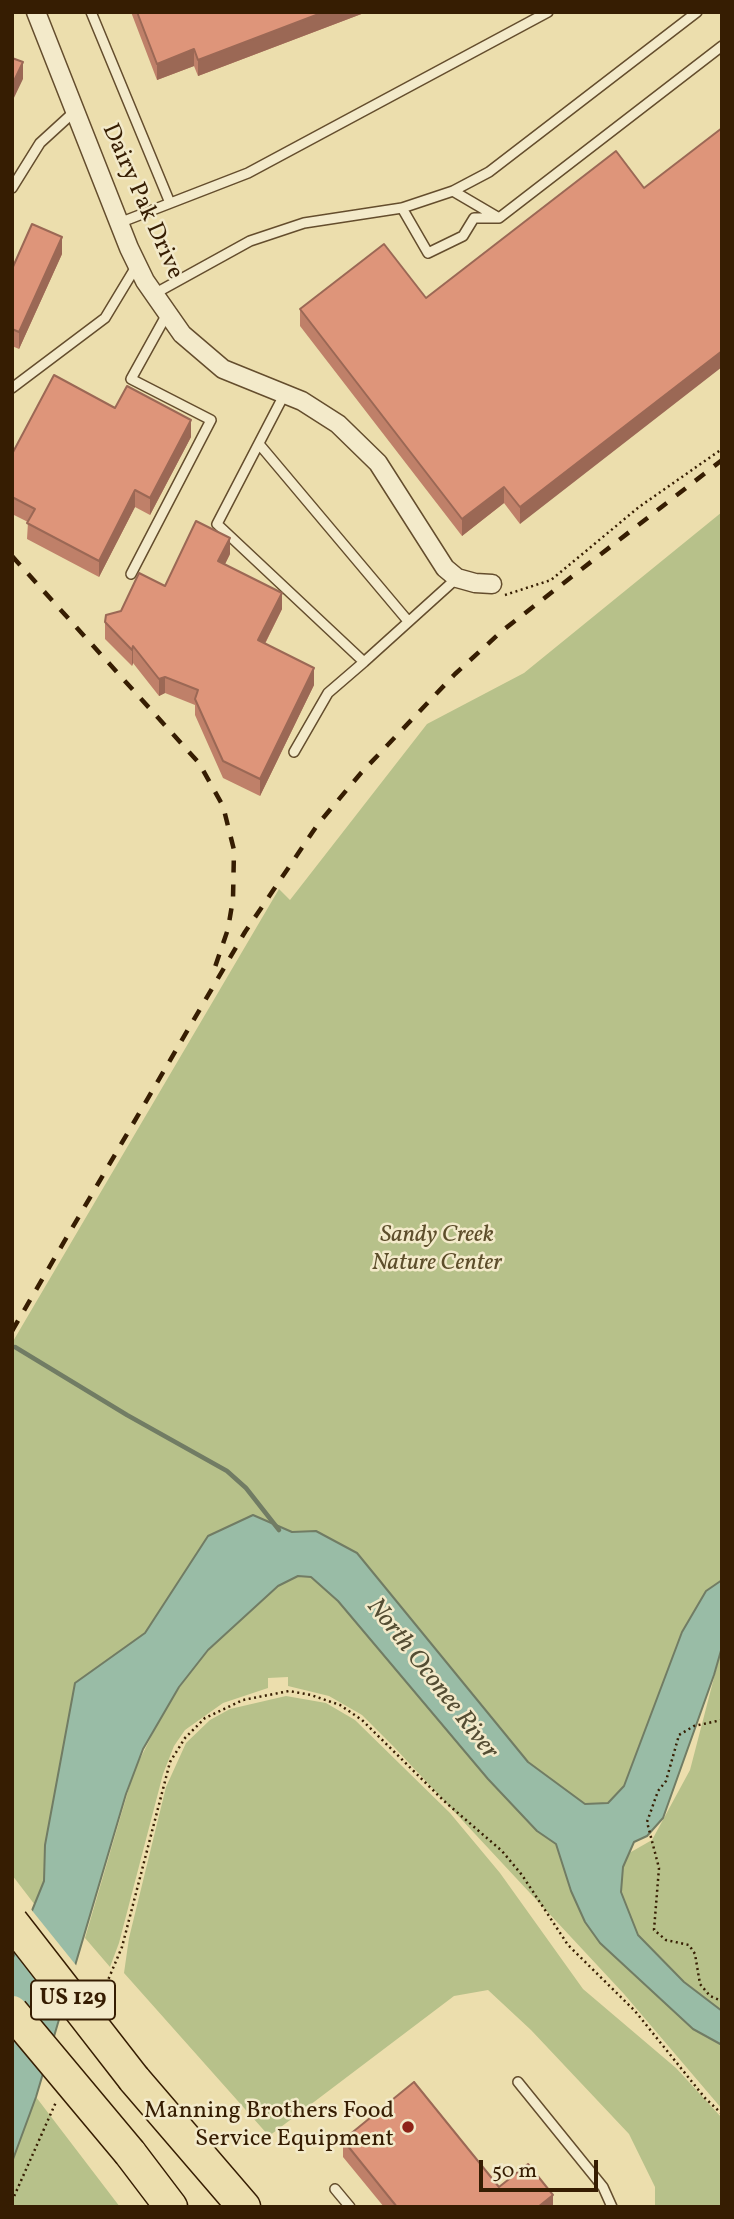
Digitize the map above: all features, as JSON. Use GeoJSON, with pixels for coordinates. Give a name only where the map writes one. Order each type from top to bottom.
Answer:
{"type":"FeatureCollection","features":[{"type":"Feature","properties":{"kind":"highway","name":"US 129"},"geometry":{"type":"LineString","coordinates":[[12,1922],[134,2079],[222,2207]]}},
{"type":"Feature","properties":{"kind":"highway","name":"US 129"},"geometry":{"type":"LineString","coordinates":[[12,2012],[130,2153],[171,2207]]}},
{"type":"Feature","properties":{"kind":"highway"},"geometry":{"type":"LineString","coordinates":[[134,2079],[244,2207]]}},
{"type":"Feature","properties":{"kind":"highway"},"geometry":{"type":"LineString","coordinates":[[130,2153],[159,2207]]}},
{"type":"Feature","properties":{"kind":"street","name":"Dairy Pak Drive"},"geometry":{"type":"LineString","coordinates":[[36,12],[137,265],[167,314],[182,334],[223,369],[285,393],[322,412],[362,445],[378,463],[445,568],[457,578]]}},
{"type":"Feature","properties":{"kind":"street"},"geometry":{"type":"LineString","coordinates":[[457,578],[492,584]]}},
{"type":"Feature","properties":{"kind":"lane"},"geometry":{"type":"LineString","coordinates":[[91,12],[170,203]]}},
{"type":"Feature","properties":{"kind":"lane"},"geometry":{"type":"LineString","coordinates":[[119,223],[248,173],[548,12]]}},
{"type":"Feature","properties":{"kind":"lane"},"geometry":{"type":"LineString","coordinates":[[154,295],[250,241],[304,223],[402,208],[453,191],[488,172],[697,12]]}},
{"type":"Feature","properties":{"kind":"lane"},"geometry":{"type":"LineString","coordinates":[[402,208],[428,253],[463,236],[474,218],[499,218],[722,46]]}},
{"type":"Feature","properties":{"kind":"lane"},"geometry":{"type":"LineString","coordinates":[[12,188],[40,143],[75,111]]}},
{"type":"Feature","properties":{"kind":"lane"},"geometry":{"type":"LineString","coordinates":[[453,191],[499,218]]}},
{"type":"Feature","properties":{"kind":"lane"},"geometry":{"type":"LineString","coordinates":[[12,388],[105,318],[137,265]]}},
{"type":"Feature","properties":{"kind":"lane"},"geometry":{"type":"LineString","coordinates":[[131,574],[211,420],[131,379],[167,314]]}},
{"type":"Feature","properties":{"kind":"lane"},"geometry":{"type":"LineString","coordinates":[[285,393],[217,524],[364,662]]}},
{"type":"Feature","properties":{"kind":"lane"},"geometry":{"type":"LineString","coordinates":[[259,444],[408,621]]}},
{"type":"Feature","properties":{"kind":"lane"},"geometry":{"type":"LineString","coordinates":[[294,752],[328,693],[457,578]]}},
{"type":"Feature","properties":{"kind":"lane"},"geometry":{"type":"LineString","coordinates":[[518,2081],[604,2187],[612,2207]]}},
{"type":"Feature","properties":{"kind":"lane"},"geometry":{"type":"LineString","coordinates":[[335,2189],[349,2207]]}},
{"type":"Feature","properties":{"kind":"path"},"geometry":{"type":"LineString","coordinates":[[492,584],[503,595],[519,593],[551,580],[639,507],[722,449]]}},
{"type":"Feature","properties":{"kind":"path"},"geometry":{"type":"LineString","coordinates":[[96,2009],[122,1947],[170,1762],[181,1744],[194,1727],[224,1707],[267,1694],[300,1693],[327,1698],[362,1720],[443,1801],[502,1851],[522,1875],[568,1945],[635,2011],[705,2098],[722,2114]]}},
{"type":"Feature","properties":{"kind":"path"},"geometry":{"type":"LineString","coordinates":[[722,1720],[694,1726],[679,1735],[666,1780],[657,1791],[647,1822],[659,1868],[654,1930],[666,1940],[689,1945],[695,1954],[700,1984],[710,1996],[722,2001]]}},
{"type":"Feature","properties":{"kind":"path"},"geometry":{"type":"LineString","coordinates":[[12,2201],[58,2097]]}},
{"type":"Feature","properties":{"kind":"green space","name":"Sandy Creek Nature Center"},"geometry":{"type":"Polygon","coordinates":[[[722,512],[722,1580],[706,1591],[682,1632],[624,1786],[608,1803],[592,1838],[474,1716],[450,1669],[386,1588],[316,1531],[292,1532],[253,1515],[167,1601],[145,1633],[124,1648],[35,1905],[12,1875],[12,1343],[279,889],[290,900],[427,724],[524,673],[722,512]]]}},
{"type":"Feature","properties":{"kind":"green space"},"geometry":{"type":"Polygon","coordinates":[[[298,1575],[311,1577],[338,1601],[488,1779],[537,1831],[556,1844],[589,1876],[652,1840],[690,1770],[722,1647],[722,2109],[624,1994],[362,1715],[329,1696],[288,1686],[288,1677],[268,1678],[268,1688],[223,1703],[185,1730],[174,1746],[163,1774],[119,1943],[110,1967],[85,1938],[134,1771],[166,1707],[193,1668],[225,1632],[278,1586],[298,1575]]]}},
{"type":"Feature","properties":{"kind":"green space"},"geometry":{"type":"Polygon","coordinates":[[[286,1696],[326,1703],[355,1720],[450,1813],[500,1873],[583,1989],[676,2068],[722,2118],[722,2207],[655,2207],[655,2187],[629,2134],[531,2030],[488,1990],[454,1996],[269,2136],[124,1973],[129,1938],[166,1787],[186,1743],[210,1720],[230,1709],[286,1696]]]}},
{"type":"Feature","properties":{"kind":"green space"},"geometry":{"type":"Polygon","coordinates":[[[36,2097],[120,2207],[12,2207],[12,2162],[36,2097]]]}},
{"type":"Feature","properties":{"kind":"water","name":"North Oconee River"},"geometry":{"type":"Polygon","coordinates":[[[253,1515],[292,1532],[316,1531],[357,1553],[528,1762],[585,1804],[608,1803],[624,1786],[682,1632],[706,1591],[722,1580],[722,1647],[714,1675],[663,1818],[647,1836],[634,1842],[623,1867],[621,1892],[638,1935],[684,1982],[722,2011],[722,2045],[693,2029],[600,1943],[585,1922],[571,1891],[556,1844],[537,1831],[488,1779],[338,1601],[311,1577],[298,1576],[278,1586],[208,1650],[179,1687],[143,1749],[126,1794],[36,2097],[12,2162],[12,1960],[44,1881],[45,1845],[75,1683],[145,1633],[208,1536],[253,1515]]]}},
{"type":"Feature","properties":{"kind":"pier"},"geometry":{"type":"Polygon","coordinates":[[[30,1908],[79,1969],[65,2016],[13,1949],[30,1908]]]}},
{"type":"Feature","properties":{"kind":"building"},"geometry":{"type":"Polygon","coordinates":[[[137,12],[324,12],[198,60],[194,49],[157,64],[137,12]]]}},
{"type":"Feature","properties":{"kind":"building"},"geometry":{"type":"Polygon","coordinates":[[[12,58],[23,62],[12,85],[12,58]]]}},
{"type":"Feature","properties":{"kind":"building"},"geometry":{"type":"Polygon","coordinates":[[[722,128],[722,351],[520,507],[504,487],[462,519],[300,309],[384,244],[426,298],[616,151],[644,188],[722,128]]]}},
{"type":"Feature","properties":{"kind":"building"},"geometry":{"type":"Polygon","coordinates":[[[32,224],[62,237],[19,332],[12,329],[12,269],[32,224]]]}},
{"type":"Feature","properties":{"kind":"building"},"geometry":{"type":"Polygon","coordinates":[[[54,375],[115,408],[127,386],[191,420],[150,498],[135,490],[99,561],[27,523],[35,509],[12,497],[12,454],[54,375]]]}},
{"type":"Feature","properties":{"kind":"building"},"geometry":{"type":"Polygon","coordinates":[[[196,521],[230,538],[218,561],[282,593],[258,640],[314,668],[260,779],[223,761],[195,699],[198,690],[165,677],[159,679],[133,646],[132,650],[105,622],[106,615],[121,611],[139,573],[165,586],[196,521]]]}},
{"type":"Feature","properties":{"kind":"building","name":"Manning Brothers Food Service Equipment"},"geometry":{"type":"Polygon","coordinates":[[[414,2082],[499,2187],[528,2164],[553,2195],[538,2207],[397,2207],[343,2140],[414,2082]]]}},
{"type":"Feature","properties":{"kind":"waterway"},"geometry":{"type":"LineString","coordinates":[[15,1347],[127,1415],[227,1471],[246,1488],[279,1530]]}},
{"type":"Feature","properties":{"kind":"railway"},"geometry":{"type":"LineString","coordinates":[[12,1331],[245,932],[318,824],[361,773],[455,674],[502,631],[722,460]]}},
{"type":"Feature","properties":{"kind":"railway"},"geometry":{"type":"LineString","coordinates":[[12,556],[199,763],[223,806],[234,850],[233,899],[228,929],[215,967]]}},
{"type":"Feature","properties":{"kind":"place","name":"Manning Brothers Food Service Equipment"},"geometry":{"type":"Point","coordinates":[408,2127]}}]}
